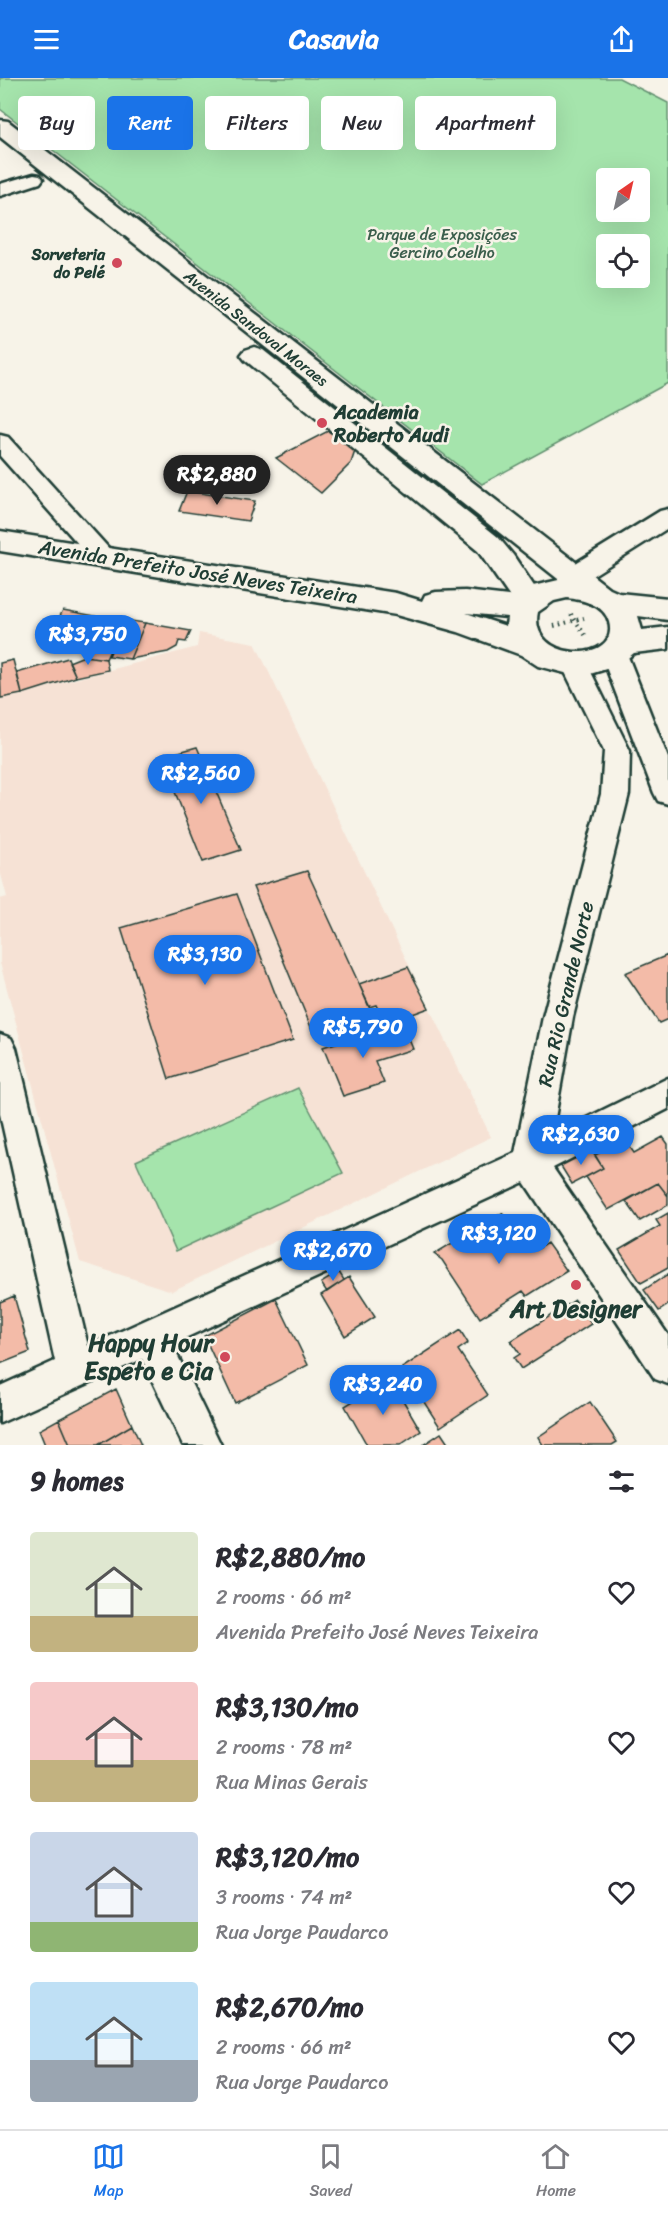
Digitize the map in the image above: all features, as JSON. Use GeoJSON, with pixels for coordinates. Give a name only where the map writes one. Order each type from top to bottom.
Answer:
{"type":"FeatureCollection","features":[{"type":"Feature","properties":{"kind":"main road","name":"Avenida Sandoval Moraes"},"geometry":{"type":"LineString","coordinates":[[0,126],[87,208],[488,544],[503,562],[526,604]]}},
{"type":"Feature","properties":{"kind":"main road","name":"Avenida Sandoval Moraes"},"geometry":{"type":"LineString","coordinates":[[0,151],[34,178],[87,208],[605,599]]}},
{"type":"Feature","properties":{"kind":"main road","name":"Avenida Prefeito José Neves Teixeira"},"geometry":{"type":"LineString","coordinates":[[0,541],[396,604],[467,624],[540,637],[556,660],[600,650]]}},
{"type":"Feature","properties":{"kind":"main road"},"geometry":{"type":"LineString","coordinates":[[540,637],[522,632],[526,604],[551,591],[567,588],[605,599],[668,609]]}},
{"type":"Feature","properties":{"kind":"main road"},"geometry":{"type":"LineString","coordinates":[[600,650],[626,636],[626,622],[605,599]]}},
{"type":"Feature","properties":{"kind":"main road","name":"Avenida Prefeito José Neves Teixeira"},"geometry":{"type":"LineString","coordinates":[[396,604],[465,602],[526,604]]}},
{"type":"Feature","properties":{"kind":"main road"},"geometry":{"type":"LineString","coordinates":[[600,650],[668,638]]}},
{"type":"Feature","properties":{"kind":"street"},"geometry":{"type":"LineString","coordinates":[[0,190],[34,178]]}},
{"type":"Feature","properties":{"kind":"street"},"geometry":{"type":"LineString","coordinates":[[0,442],[105,558]]}},
{"type":"Feature","properties":{"kind":"street"},"geometry":{"type":"LineString","coordinates":[[574,575],[668,517]]}},
{"type":"Feature","properties":{"kind":"street"},"geometry":{"type":"LineString","coordinates":[[600,650],[668,793]]}},
{"type":"Feature","properties":{"kind":"street","name":"Rua Rio Grande Norte"},"geometry":{"type":"LineString","coordinates":[[530,1163],[558,1017],[615,794],[617,751],[600,650]]}},
{"type":"Feature","properties":{"kind":"street"},"geometry":{"type":"LineString","coordinates":[[0,1048],[48,1245],[75,1369]]}},
{"type":"Feature","properties":{"kind":"street"},"geometry":{"type":"LineString","coordinates":[[0,1405],[530,1163],[668,1093]]}},
{"type":"Feature","properties":{"kind":"street"},"geometry":{"type":"LineString","coordinates":[[530,1163],[668,1366]]}},
{"type":"Feature","properties":{"kind":"street"},"geometry":{"type":"LineString","coordinates":[[150,1337],[202,1445]]}},
{"type":"Feature","properties":{"kind":"path"},"geometry":{"type":"LineString","coordinates":[[540,637],[576,621],[600,650]]}},
{"type":"Feature","properties":{"kind":"shaded area"},"geometry":{"type":"Polygon","coordinates":[[[199,633],[255,643],[491,1137],[172,1291],[80,1262],[0,963],[0,899],[7,897],[0,871],[0,699],[197,647],[199,633]]]}},
{"type":"Feature","properties":{"kind":"green space","name":"Parque de Exposições Gercino Coelho"},"geometry":{"type":"Polygon","coordinates":[[[0,78],[619,78],[668,103],[668,383],[482,484],[53,150],[95,150],[95,96],[18,96],[18,123],[0,109],[0,78]]]}},
{"type":"Feature","properties":{"kind":"green space"},"geometry":{"type":"Polygon","coordinates":[[[298,1088],[343,1173],[176,1251],[136,1161],[298,1088]]]}},
{"type":"Feature","properties":{"kind":"building"},"geometry":{"type":"Polygon","coordinates":[[[328,431],[356,448],[351,463],[321,493],[276,458],[328,431]]]}},
{"type":"Feature","properties":{"kind":"building"},"geometry":{"type":"Polygon","coordinates":[[[187,491],[255,501],[248,521],[179,511],[187,491]]]}},
{"type":"Feature","properties":{"kind":"building"},"geometry":{"type":"Polygon","coordinates":[[[63,610],[95,616],[81,646],[67,644],[56,624],[63,610]]]}},
{"type":"Feature","properties":{"kind":"building"},"geometry":{"type":"Polygon","coordinates":[[[100,617],[124,620],[106,659],[84,656],[100,617]]]}},
{"type":"Feature","properties":{"kind":"building"},"geometry":{"type":"Polygon","coordinates":[[[124,620],[145,623],[130,659],[109,656],[124,620]]]}},
{"type":"Feature","properties":{"kind":"building"},"geometry":{"type":"Polygon","coordinates":[[[145,623],[191,631],[186,642],[179,641],[177,647],[168,652],[130,659],[145,623]]]}},
{"type":"Feature","properties":{"kind":"building"},"geometry":{"type":"Polygon","coordinates":[[[84,656],[106,659],[108,670],[76,677],[69,662],[84,656]]]}},
{"type":"Feature","properties":{"kind":"building"},"geometry":{"type":"Polygon","coordinates":[[[68,658],[76,677],[22,694],[17,673],[68,658]]]}},
{"type":"Feature","properties":{"kind":"building"},"geometry":{"type":"Polygon","coordinates":[[[13,660],[22,694],[1,698],[0,663],[13,660]]]}},
{"type":"Feature","properties":{"kind":"building"},"geometry":{"type":"Polygon","coordinates":[[[197,747],[241,850],[203,862],[161,757],[197,747]]]}},
{"type":"Feature","properties":{"kind":"building"},"geometry":{"type":"Polygon","coordinates":[[[307,871],[372,1012],[313,1032],[253,887],[307,871]]]}},
{"type":"Feature","properties":{"kind":"building"},"geometry":{"type":"Polygon","coordinates":[[[237,894],[293,1040],[169,1079],[121,928],[237,894]]]}},
{"type":"Feature","properties":{"kind":"building"},"geometry":{"type":"Polygon","coordinates":[[[668,955],[668,1019],[659,1023],[625,973],[668,955]]]}},
{"type":"Feature","properties":{"kind":"building"},"geometry":{"type":"Polygon","coordinates":[[[408,967],[429,1008],[385,1024],[376,1005],[369,1007],[359,984],[408,967]]]}},
{"type":"Feature","properties":{"kind":"building"},"geometry":{"type":"Polygon","coordinates":[[[389,1026],[396,1041],[408,1037],[413,1049],[375,1061],[384,1083],[343,1096],[323,1047],[389,1026]]]}},
{"type":"Feature","properties":{"kind":"building"},"geometry":{"type":"Polygon","coordinates":[[[663,1137],[668,1144],[668,1196],[658,1183],[608,1210],[586,1177],[603,1168],[595,1155],[625,1140],[634,1153],[663,1137]]]}},
{"type":"Feature","properties":{"kind":"building"},"geometry":{"type":"Polygon","coordinates":[[[590,1148],[603,1168],[572,1184],[559,1163],[590,1148]]]}},
{"type":"Feature","properties":{"kind":"building"},"geometry":{"type":"Polygon","coordinates":[[[658,1183],[668,1196],[668,1205],[640,1221],[626,1201],[658,1183]]]}},
{"type":"Feature","properties":{"kind":"building"},"geometry":{"type":"Polygon","coordinates":[[[502,1213],[522,1242],[531,1237],[539,1248],[547,1243],[567,1271],[527,1296],[523,1291],[480,1318],[442,1260],[434,1254],[502,1213]]]}},
{"type":"Feature","properties":{"kind":"building"},"geometry":{"type":"Polygon","coordinates":[[[668,1213],[668,1268],[641,1283],[619,1250],[660,1226],[656,1220],[668,1213]]]}},
{"type":"Feature","properties":{"kind":"building"},"geometry":{"type":"Polygon","coordinates":[[[339,1272],[344,1280],[327,1292],[321,1283],[339,1272]]]}},
{"type":"Feature","properties":{"kind":"building"},"geometry":{"type":"Polygon","coordinates":[[[668,1274],[668,1305],[659,1311],[644,1290],[668,1274]]]}},
{"type":"Feature","properties":{"kind":"building"},"geometry":{"type":"Polygon","coordinates":[[[349,1277],[375,1317],[345,1336],[321,1295],[349,1277]]]}},
{"type":"Feature","properties":{"kind":"building"},"geometry":{"type":"Polygon","coordinates":[[[14,1296],[30,1352],[0,1364],[0,1302],[14,1296]]]}},
{"type":"Feature","properties":{"kind":"building"},"geometry":{"type":"Polygon","coordinates":[[[276,1299],[308,1365],[235,1403],[204,1336],[276,1299]]]}},
{"type":"Feature","properties":{"kind":"building"},"geometry":{"type":"Polygon","coordinates":[[[575,1300],[591,1324],[521,1369],[514,1358],[520,1354],[511,1341],[575,1300]]]}},
{"type":"Feature","properties":{"kind":"building"},"geometry":{"type":"Polygon","coordinates":[[[460,1330],[468,1343],[458,1350],[488,1395],[440,1427],[402,1368],[460,1330]]]}},
{"type":"Feature","properties":{"kind":"building"},"geometry":{"type":"Polygon","coordinates":[[[390,1378],[421,1431],[400,1445],[367,1445],[345,1406],[390,1378]]]}},
{"type":"Feature","properties":{"kind":"building"},"geometry":{"type":"Polygon","coordinates":[[[116,1389],[132,1425],[98,1445],[70,1445],[59,1419],[116,1389]]]}},
{"type":"Feature","properties":{"kind":"building"},"geometry":{"type":"Polygon","coordinates":[[[590,1402],[617,1442],[612,1445],[543,1445],[538,1437],[590,1402]]]}},
{"type":"Feature","properties":{"kind":"building"},"geometry":{"type":"Polygon","coordinates":[[[59,1419],[70,1445],[45,1445],[39,1430],[59,1419]]]}},
{"type":"Feature","properties":{"kind":"building"},"geometry":{"type":"Polygon","coordinates":[[[132,1425],[141,1445],[98,1445],[132,1425]]]}},
{"type":"Feature","properties":{"kind":"building"},"geometry":{"type":"Polygon","coordinates":[[[441,1433],[449,1445],[423,1445],[441,1433]]]}},
{"type":"Feature","properties":{"kind":"place","name":"Sorveteria do Pelé"},"geometry":{"type":"Point","coordinates":[117,263]}},
{"type":"Feature","properties":{"kind":"place","name":"Academia Roberto Audi"},"geometry":{"type":"Point","coordinates":[322,423]}},
{"type":"Feature","properties":{"kind":"place","name":"Art Designer"},"geometry":{"type":"Point","coordinates":[576,1285]}},
{"type":"Feature","properties":{"kind":"place","name":"Happy Hour Espeto e Cia"},"geometry":{"type":"Point","coordinates":[225,1357]}}]}
